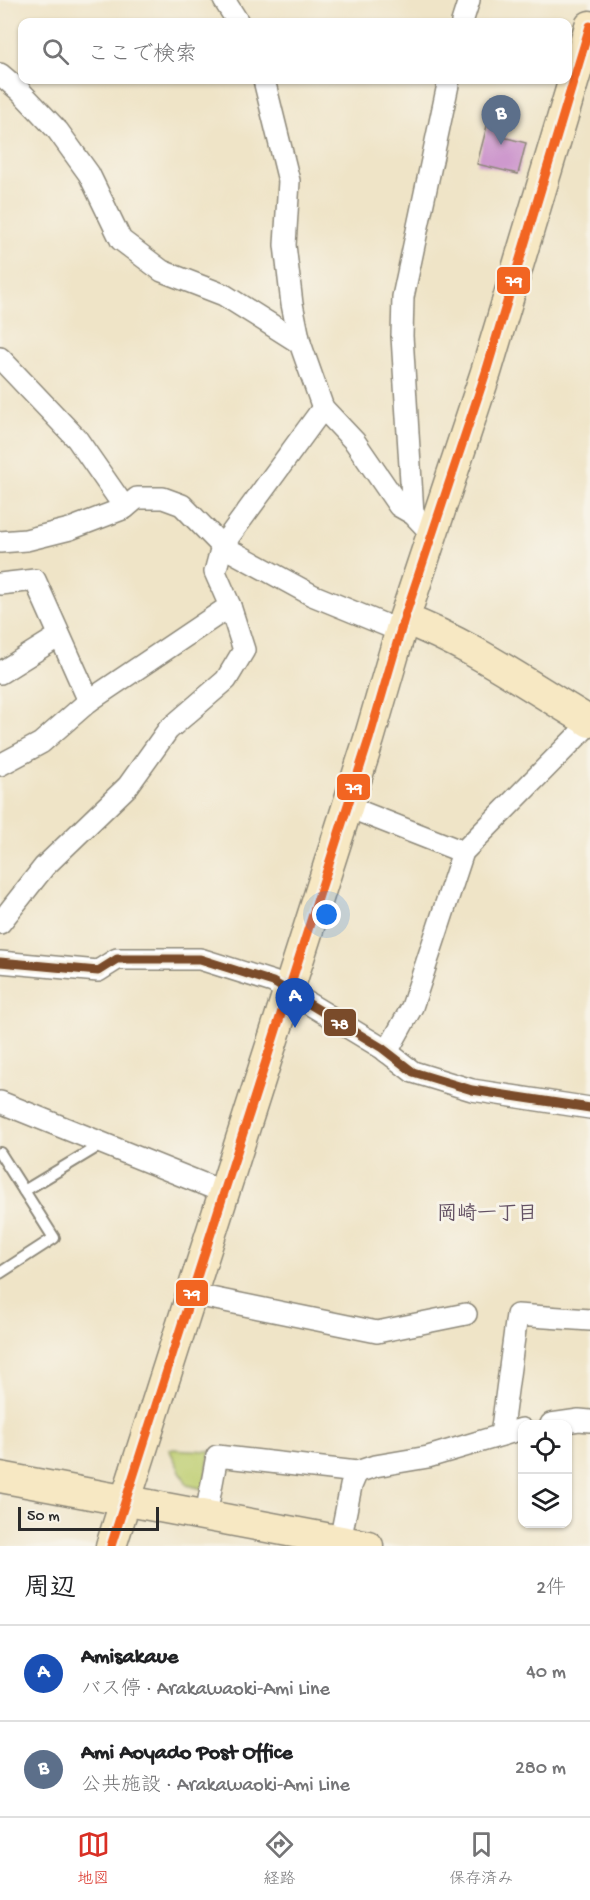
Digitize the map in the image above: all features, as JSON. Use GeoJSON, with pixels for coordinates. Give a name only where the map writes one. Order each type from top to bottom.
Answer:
{"type":"FeatureCollection","features":[{"type":"Feature","properties":{"kind":"main road"},"geometry":{"type":"LineString","coordinates":[[111,1546],[369,739],[402,625],[423,524],[486,372],[590,26]]}},
{"type":"Feature","properties":{"kind":"main road"},"geometry":{"type":"LineString","coordinates":[[402,625],[445,636],[481,655],[590,723]]}},
{"type":"Feature","properties":{"kind":"main road"},"geometry":{"type":"LineString","coordinates":[[0,1477],[368,1546]]}},
{"type":"Feature","properties":{"kind":"street"},"geometry":{"type":"LineString","coordinates":[[224,0],[235,18]]}},
{"type":"Feature","properties":{"kind":"street"},"geometry":{"type":"LineString","coordinates":[[463,18],[470,0]]}},
{"type":"Feature","properties":{"kind":"street"},"geometry":{"type":"LineString","coordinates":[[0,74],[20,91],[58,131],[83,165],[121,240],[162,271],[224,294],[300,343]]}},
{"type":"Feature","properties":{"kind":"street"},"geometry":{"type":"LineString","coordinates":[[265,84],[289,181],[285,245],[292,304],[300,343],[323,408],[355,442],[399,506],[423,524]]}},
{"type":"Feature","properties":{"kind":"street"},"geometry":{"type":"LineString","coordinates":[[423,524],[402,336],[403,297],[447,84]]}},
{"type":"Feature","properties":{"kind":"street"},"geometry":{"type":"LineString","coordinates":[[0,358],[77,439],[125,508]]}},
{"type":"Feature","properties":{"kind":"street"},"geometry":{"type":"LineString","coordinates":[[0,923],[44,867],[128,786],[168,730],[226,680],[244,650],[230,606],[215,572],[222,546],[323,408]]}},
{"type":"Feature","properties":{"kind":"street"},"geometry":{"type":"LineString","coordinates":[[0,543],[26,540],[70,529],[125,508],[137,498],[163,498],[182,505],[222,546],[312,595],[402,625]]}},
{"type":"Feature","properties":{"kind":"street"},"geometry":{"type":"LineString","coordinates":[[0,584],[35,580],[89,701]]}},
{"type":"Feature","properties":{"kind":"street"},"geometry":{"type":"LineString","coordinates":[[0,765],[41,743],[89,701],[230,606]]}},
{"type":"Feature","properties":{"kind":"street"},"geometry":{"type":"LineString","coordinates":[[0,672],[59,636]]}},
{"type":"Feature","properties":{"kind":"street"},"geometry":{"type":"LineString","coordinates":[[387,1052],[412,1007],[463,852],[590,723]]}},
{"type":"Feature","properties":{"kind":"street"},"geometry":{"type":"LineString","coordinates":[[346,806],[463,852]]}},
{"type":"Feature","properties":{"kind":"street"},"geometry":{"type":"LineString","coordinates":[[0,962],[98,971],[117,959],[200,959],[273,982],[387,1052],[413,1072],[472,1090],[590,1108]]}},
{"type":"Feature","properties":{"kind":"street"},"geometry":{"type":"LineString","coordinates":[[0,1102],[223,1192]]}},
{"type":"Feature","properties":{"kind":"street"},"geometry":{"type":"LineString","coordinates":[[190,1294],[377,1332],[466,1314]]}},
{"type":"Feature","properties":{"kind":"street"},"geometry":{"type":"LineString","coordinates":[[501,1435],[517,1315],[590,1320]]}},
{"type":"Feature","properties":{"kind":"street"},"geometry":{"type":"LineString","coordinates":[[572,1421],[590,1421]]}},
{"type":"Feature","properties":{"kind":"street"},"geometry":{"type":"LineString","coordinates":[[206,1515],[217,1456],[357,1472],[375,1466],[428,1456],[518,1431]]}},
{"type":"Feature","properties":{"kind":"street"},"geometry":{"type":"LineString","coordinates":[[340,1541],[351,1486],[357,1472]]}},
{"type":"Feature","properties":{"kind":"lane"},"geometry":{"type":"LineString","coordinates":[[24,1191],[102,1144]]}},
{"type":"Feature","properties":{"kind":"lane"},"geometry":{"type":"LineString","coordinates":[[0,1153],[54,1238],[0,1273]]}},
{"type":"Feature","properties":{"kind":"green space"},"geometry":{"type":"Polygon","coordinates":[[[169,1449],[210,1451],[204,1489],[187,1485],[169,1449]]]}},
{"type":"Feature","properties":{"kind":"building"},"geometry":{"type":"Polygon","coordinates":[[[492,107],[510,111],[503,137],[526,143],[518,174],[477,164],[492,107]]]}},
{"type":"Feature","properties":{"kind":"transit line","name":"79"},"geometry":{"type":"LineString","coordinates":[[111,1546],[369,739],[404,619],[486,372],[590,26]]}},
{"type":"Feature","properties":{"kind":"transit line","name":"78"},"geometry":{"type":"LineString","coordinates":[[0,962],[98,971],[117,959],[200,959],[273,982],[382,1048],[413,1072],[472,1090],[590,1108]]}},
{"type":"Feature","properties":{"kind":"place","name":"Ami Aoyado Post Office"},"geometry":{"type":"Point","coordinates":[501,145]}},
{"type":"Feature","properties":{"kind":"place","name":"Amisakaue"},"geometry":{"type":"Point","coordinates":[295,1028]}},
{"type":"Feature","properties":{"kind":"district","name":"岡崎一丁目"},"geometry":{"type":"Point","coordinates":[487,1212]}}]}
